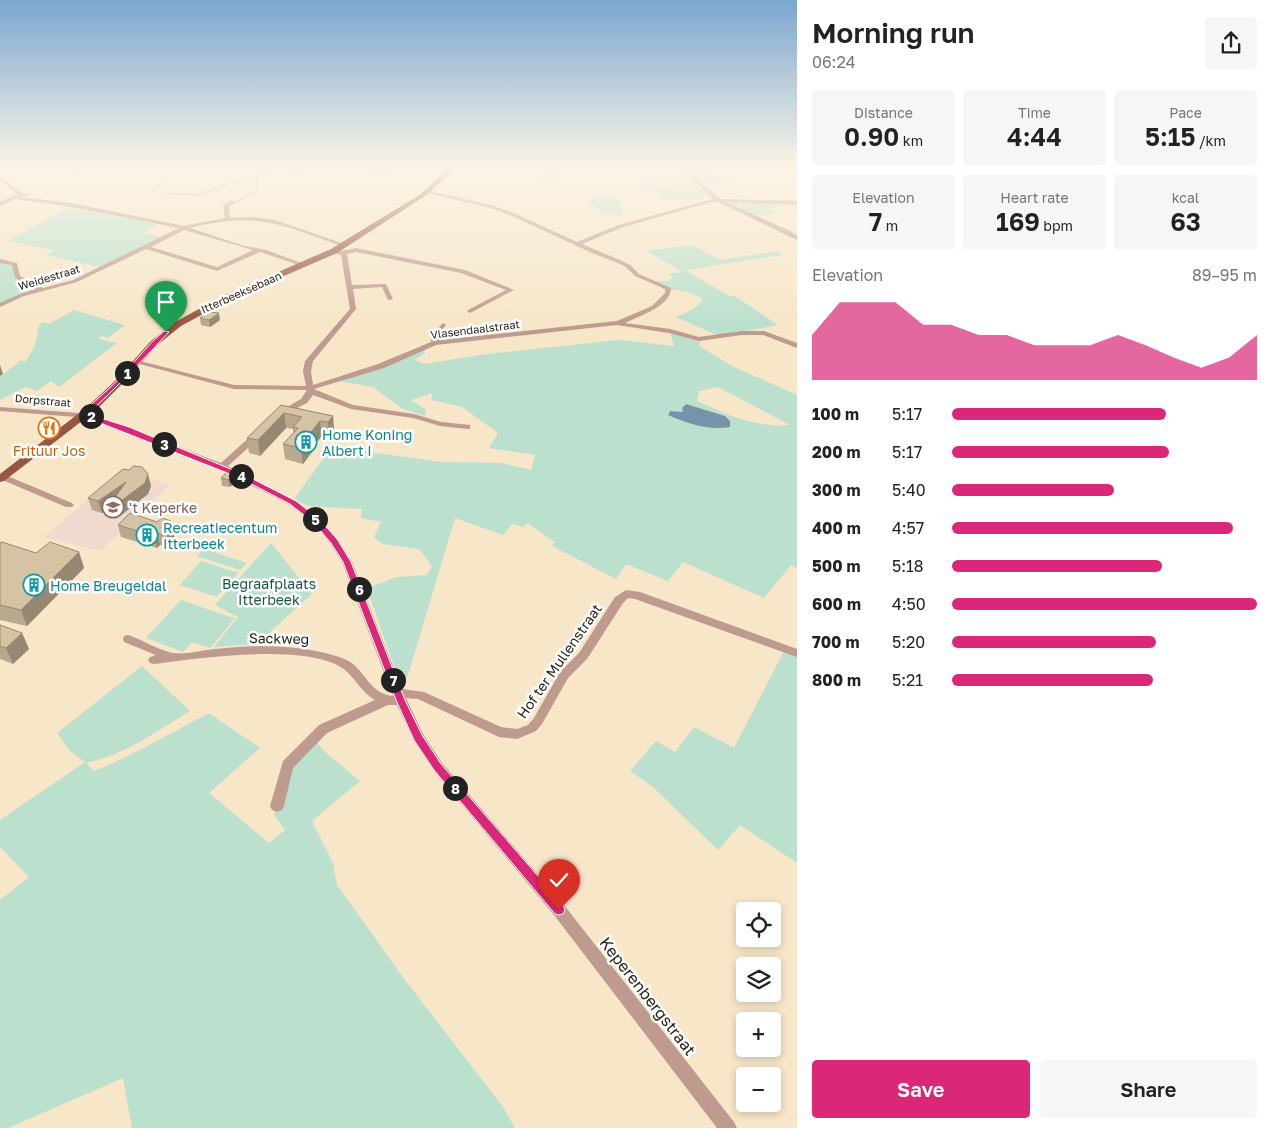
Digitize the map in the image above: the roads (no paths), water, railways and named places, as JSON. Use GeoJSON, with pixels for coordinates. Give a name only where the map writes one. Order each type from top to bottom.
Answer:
{"type":"FeatureCollection","features":[{"type":"Feature","properties":{"kind":"main road","name":"Itterbeeksebaan"},"geometry":{"type":"LineString","coordinates":[[1,478],[84,415],[119,382],[160,338],[187,318],[226,298],[340,250],[385,220]]}},
{"type":"Feature","properties":{"kind":"street"},"geometry":{"type":"LineString","coordinates":[[151,220],[260,250],[304,265]]}},
{"type":"Feature","properties":{"kind":"street"},"geometry":{"type":"LineString","coordinates":[[184,228],[235,220]]}},
{"type":"Feature","properties":{"kind":"street"},"geometry":{"type":"LineString","coordinates":[[253,220],[273,222],[340,250],[356,250],[452,268],[511,290],[470,311]]}},
{"type":"Feature","properties":{"kind":"street"},"geometry":{"type":"LineString","coordinates":[[525,220],[620,262],[632,269],[637,275],[668,288],[668,294],[661,302],[641,314],[620,323]]}},
{"type":"Feature","properties":{"kind":"street"},"geometry":{"type":"LineString","coordinates":[[579,243],[621,226],[644,220]]}},
{"type":"Feature","properties":{"kind":"street"},"geometry":{"type":"LineString","coordinates":[[762,220],[797,238]]}},
{"type":"Feature","properties":{"kind":"street"},"geometry":{"type":"LineString","coordinates":[[192,226],[201,233]]}},
{"type":"Feature","properties":{"kind":"street","name":"Weidestraat"},"geometry":{"type":"LineString","coordinates":[[0,304],[75,281],[184,228]]}},
{"type":"Feature","properties":{"kind":"street"},"geometry":{"type":"LineString","coordinates":[[146,248],[217,268],[260,250]]}},
{"type":"Feature","properties":{"kind":"street"},"geometry":{"type":"LineString","coordinates":[[278,416],[304,401],[311,390],[307,371],[309,361],[353,309],[344,254],[340,250]]}},
{"type":"Feature","properties":{"kind":"street"},"geometry":{"type":"LineString","coordinates":[[0,261],[15,264],[17,277],[43,290]]}},
{"type":"Feature","properties":{"kind":"street"},"geometry":{"type":"LineString","coordinates":[[349,287],[384,286],[390,300]]}},
{"type":"Feature","properties":{"kind":"street","name":"Vlasendaalstraat"},"geometry":{"type":"LineString","coordinates":[[311,390],[381,366],[434,343],[620,323],[670,331],[699,339],[742,333],[764,333],[797,346]]}},
{"type":"Feature","properties":{"kind":"street"},"geometry":{"type":"LineString","coordinates":[[434,343],[435,334],[443,325]]}},
{"type":"Feature","properties":{"kind":"street"},"geometry":{"type":"LineString","coordinates":[[136,362],[234,386],[311,390],[356,408],[414,416],[435,424],[467,427]]}},
{"type":"Feature","properties":{"kind":"street","name":"Dorpstraat"},"geometry":{"type":"LineString","coordinates":[[0,409],[84,415]]}},
{"type":"Feature","properties":{"kind":"street","name":"Keperenbergstraat"},"geometry":{"type":"LineString","coordinates":[[84,415],[126,429],[222,467],[293,503],[317,521],[334,541],[347,562],[395,697],[438,767],[559,910],[728,1128]]}},
{"type":"Feature","properties":{"kind":"street"},"geometry":{"type":"LineString","coordinates":[[222,467],[248,445],[263,428]]}},
{"type":"Feature","properties":{"kind":"street"},"geometry":{"type":"LineString","coordinates":[[1,478],[69,505]]}},
{"type":"Feature","properties":{"kind":"street","name":"Hof ter Mullenstraat"},"geometry":{"type":"LineString","coordinates":[[395,697],[420,696],[500,732],[514,735],[527,732],[538,722],[564,675],[583,656],[619,600],[626,594],[636,595],[797,652]]}},
{"type":"Feature","properties":{"kind":"street"},"geometry":{"type":"LineString","coordinates":[[128,639],[172,658]]}},
{"type":"Feature","properties":{"kind":"street","name":"Sackweg"},"geometry":{"type":"LineString","coordinates":[[154,660],[272,651],[298,651],[317,654],[350,667],[362,684],[376,696],[395,697]]}},
{"type":"Feature","properties":{"kind":"street"},"geometry":{"type":"LineString","coordinates":[[277,806],[287,765],[323,729],[395,697]]}},
{"type":"Feature","properties":{"kind":"water"},"geometry":{"type":"Polygon","coordinates":[[[686,404],[725,416],[730,421],[730,427],[706,427],[668,415],[670,411],[683,412],[682,408],[686,404]]]}},
{"type":"Feature","properties":{"kind":"place","name":"Frituur Jos"},"geometry":{"type":"Point","coordinates":[49,428]}},
{"type":"Feature","properties":{"kind":"place","name":"Home Koning Albert I"},"geometry":{"type":"Point","coordinates":[306,442]}},
{"type":"Feature","properties":{"kind":"place","name":"'t Keperke"},"geometry":{"type":"Point","coordinates":[113,507]}},
{"type":"Feature","properties":{"kind":"place","name":"Recreatiecentum Itterbeek"},"geometry":{"type":"Point","coordinates":[147,535]}},
{"type":"Feature","properties":{"kind":"place","name":"Home Breugeldal"},"geometry":{"type":"Point","coordinates":[34,585]}},
{"type":"Feature","properties":{"kind":"park label","name":"Begraafplaats Itterbeek"},"geometry":{"type":"Point","coordinates":[269,592]}}]}
